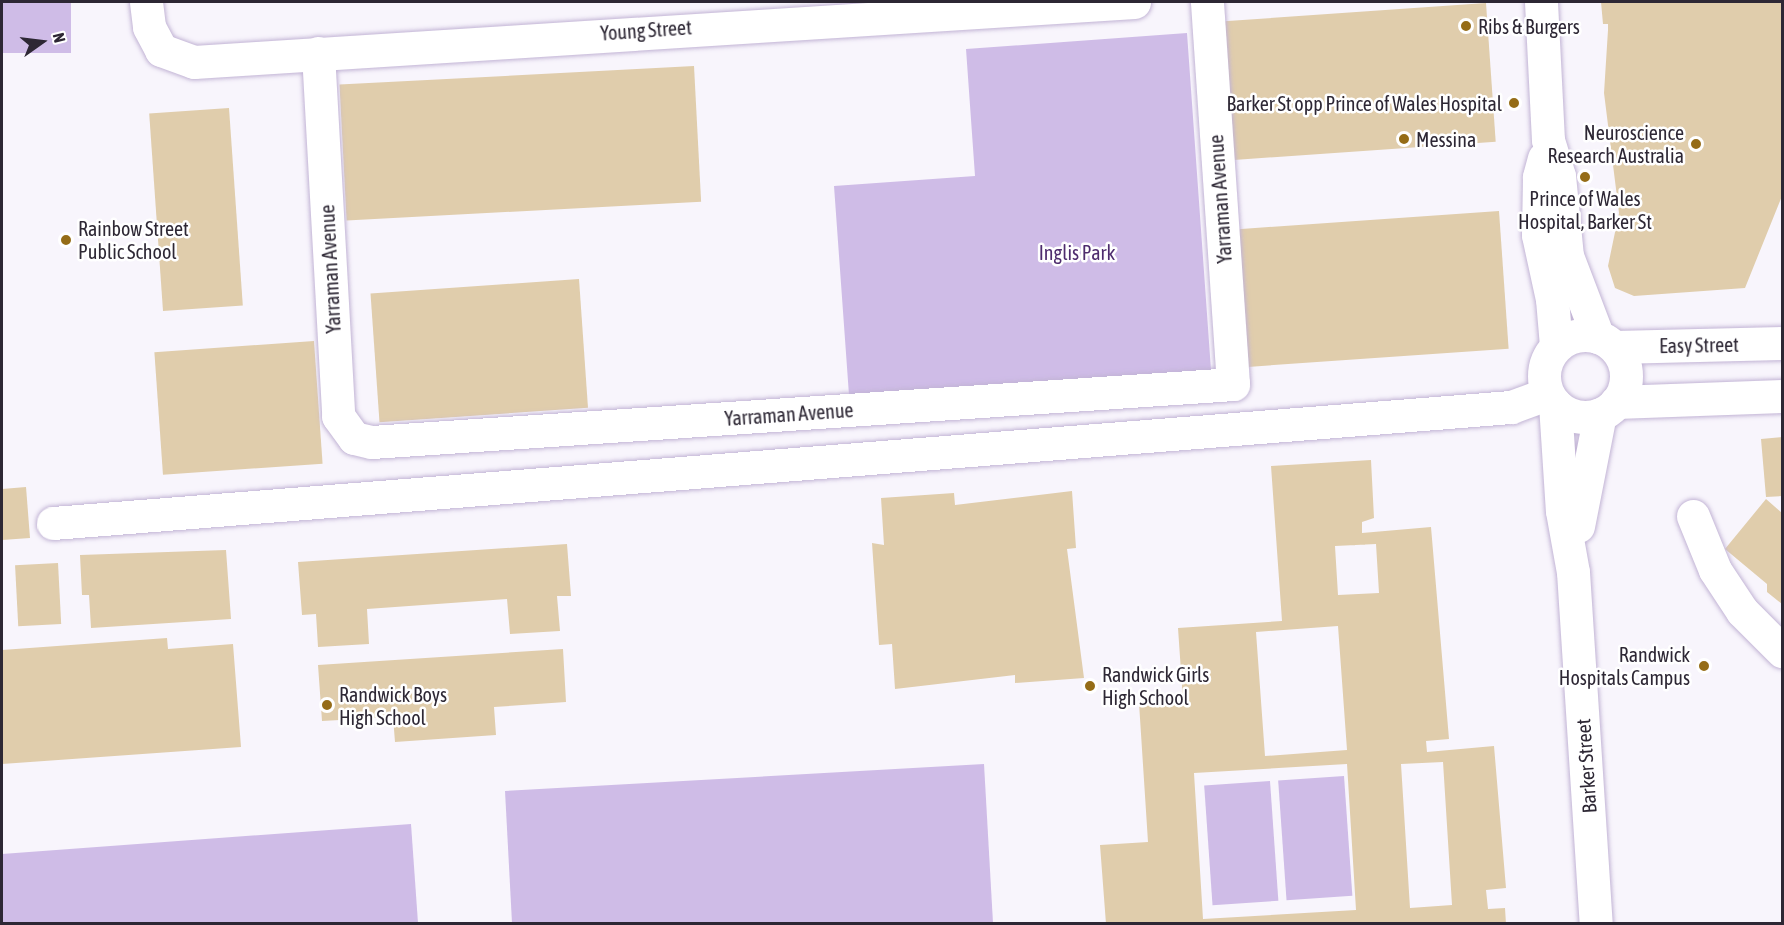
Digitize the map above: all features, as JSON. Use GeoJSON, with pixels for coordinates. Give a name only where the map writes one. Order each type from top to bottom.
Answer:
{"type":"FeatureCollection","features":[{"type":"Feature","properties":{"kind":"street","name":"Young Street"},"geometry":{"type":"LineString","coordinates":[[146,2],[149,27],[161,50],[194,62],[842,10],[1134,2]]}},
{"type":"Feature","properties":{"kind":"street","name":"Yarraman Avenue"},"geometry":{"type":"LineString","coordinates":[[318,53],[338,416],[354,438],[372,442],[1233,384],[1207,2]]}},
{"type":"Feature","properties":{"kind":"street"},"geometry":{"type":"LineString","coordinates":[[1540,2],[1548,140],[1559,176],[1567,256],[1626,380],[1608,408]]}},
{"type":"Feature","properties":{"kind":"street"},"geometry":{"type":"LineString","coordinates":[[1548,140],[1539,177],[1538,235],[1552,299],[1556,346],[1544,368],[1551,399]]}},
{"type":"Feature","properties":{"kind":"street"},"geometry":{"type":"LineString","coordinates":[[1556,346],[1579,335],[1606,342]]}},
{"type":"Feature","properties":{"kind":"street","name":"Easy Street"},"geometry":{"type":"LineString","coordinates":[[1606,342],[1782,343]]}},
{"type":"Feature","properties":{"kind":"street"},"geometry":{"type":"LineString","coordinates":[[53,524],[1499,408],[1551,399],[1578,416],[1608,408],[1782,396]]}},
{"type":"Feature","properties":{"kind":"street","name":"Barker Street"},"geometry":{"type":"LineString","coordinates":[[1551,399],[1562,511],[1573,572],[1596,924]]}},
{"type":"Feature","properties":{"kind":"street","name":"Barker Street"},"geometry":{"type":"LineString","coordinates":[[1573,572],[1585,479],[1608,408]]}},
{"type":"Feature","properties":{"kind":"street"},"geometry":{"type":"LineString","coordinates":[[1693,516],[1715,570],[1742,611],[1782,651]]}},
{"type":"Feature","properties":{"kind":"green space"},"geometry":{"type":"Polygon","coordinates":[[[2,2],[71,2],[71,53],[2,53],[2,2]]]}},
{"type":"Feature","properties":{"kind":"green space","name":"Inglis Park"},"geometry":{"type":"Polygon","coordinates":[[[1187,33],[1211,370],[849,395],[834,186],[975,176],[966,49],[1187,33]]]}},
{"type":"Feature","properties":{"kind":"green space"},"geometry":{"type":"Polygon","coordinates":[[[984,764],[993,923],[512,923],[505,791],[984,764]]]}},
{"type":"Feature","properties":{"kind":"green space"},"geometry":{"type":"Polygon","coordinates":[[[1344,776],[1352,896],[1287,900],[1278,781],[1344,776]]]}},
{"type":"Feature","properties":{"kind":"green space"},"geometry":{"type":"Polygon","coordinates":[[[1270,781],[1278,901],[1213,905],[1204,786],[1270,781]]]}},
{"type":"Feature","properties":{"kind":"green space"},"geometry":{"type":"Polygon","coordinates":[[[411,824],[418,923],[2,923],[2,854],[411,824]]]}},
{"type":"Feature","properties":{"kind":"building","name":"Neuroscience Research Australia"},"geometry":{"type":"Polygon","coordinates":[[[1601,2],[1782,2],[1782,196],[1745,288],[1634,296],[1615,288],[1608,266],[1619,213],[1604,93],[1608,24],[1603,24],[1601,2]]]}},
{"type":"Feature","properties":{"kind":"building"},"geometry":{"type":"Polygon","coordinates":[[[1486,3],[1496,142],[1230,160],[1221,22],[1486,3]]]}},
{"type":"Feature","properties":{"kind":"building"},"geometry":{"type":"Polygon","coordinates":[[[694,66],[701,202],[347,220],[339,85],[694,66]]]}},
{"type":"Feature","properties":{"kind":"building"},"geometry":{"type":"Polygon","coordinates":[[[229,108],[243,306],[163,311],[149,114],[229,108]]]}},
{"type":"Feature","properties":{"kind":"building"},"geometry":{"type":"Polygon","coordinates":[[[1499,211],[1509,349],[1244,367],[1235,229],[1499,211]]]}},
{"type":"Feature","properties":{"kind":"building"},"geometry":{"type":"Polygon","coordinates":[[[579,279],[588,408],[380,422],[371,294],[579,279]]]}},
{"type":"Feature","properties":{"kind":"building"},"geometry":{"type":"Polygon","coordinates":[[[314,341],[323,464],[163,475],[154,352],[314,341]]]}},
{"type":"Feature","properties":{"kind":"building"},"geometry":{"type":"Polygon","coordinates":[[[1782,437],[1782,496],[1766,497],[1761,439],[1782,437]]]}},
{"type":"Feature","properties":{"kind":"building"},"geometry":{"type":"Polygon","coordinates":[[[1371,460],[1374,518],[1362,522],[1362,533],[1431,527],[1449,739],[1426,741],[1427,752],[1494,746],[1506,888],[1486,890],[1488,909],[1505,908],[1506,924],[1106,924],[1100,845],[1148,842],[1139,703],[1183,701],[1178,628],[1282,621],[1271,466],[1371,460]],[[1376,544],[1335,546],[1338,595],[1379,593],[1376,544]],[[1338,626],[1256,632],[1265,756],[1347,750],[1338,626]],[[1443,762],[1401,764],[1410,908],[1452,905],[1443,762]],[[1347,764],[1194,773],[1203,919],[1356,910],[1347,764]]]}},
{"type":"Feature","properties":{"kind":"building"},"geometry":{"type":"Polygon","coordinates":[[[26,487],[30,538],[2,540],[2,489],[26,487]]]}},
{"type":"Feature","properties":{"kind":"building"},"geometry":{"type":"Polygon","coordinates":[[[1072,491],[1076,548],[1067,549],[1084,678],[1015,683],[1015,675],[895,689],[892,644],[879,645],[872,543],[884,545],[881,498],[954,493],[955,505],[1072,491]]]}},
{"type":"Feature","properties":{"kind":"building"},"geometry":{"type":"Polygon","coordinates":[[[1766,499],[1782,513],[1782,604],[1767,592],[1767,584],[1725,549],[1766,499]]]}},
{"type":"Feature","properties":{"kind":"building"},"geometry":{"type":"Polygon","coordinates":[[[567,544],[571,596],[557,596],[560,631],[510,634],[507,599],[367,609],[369,644],[318,647],[316,614],[302,615],[298,562],[567,544]]]}},
{"type":"Feature","properties":{"kind":"building"},"geometry":{"type":"Polygon","coordinates":[[[226,550],[231,619],[91,628],[89,595],[82,595],[80,555],[226,550]]]}},
{"type":"Feature","properties":{"kind":"building"},"geometry":{"type":"Polygon","coordinates":[[[58,563],[61,624],[18,626],[15,565],[58,563]]]}},
{"type":"Feature","properties":{"kind":"building"},"geometry":{"type":"Polygon","coordinates":[[[167,638],[168,649],[233,644],[241,747],[2,764],[2,650],[167,638]]]}},
{"type":"Feature","properties":{"kind":"building"},"geometry":{"type":"Polygon","coordinates":[[[563,649],[566,702],[494,707],[496,735],[395,742],[393,717],[322,721],[318,665],[563,649]]]}},
{"type":"Feature","properties":{"kind":"place","name":"Ribs & Burgers"},"geometry":{"type":"Point","coordinates":[1466,26]}},
{"type":"Feature","properties":{"kind":"place","name":"Barker St opp Prince of Wales Hospital"},"geometry":{"type":"Point","coordinates":[1514,103]}},
{"type":"Feature","properties":{"kind":"place","name":"Messina"},"geometry":{"type":"Point","coordinates":[1404,139]}},
{"type":"Feature","properties":{"kind":"place","name":"Neuroscience Research Australia"},"geometry":{"type":"Point","coordinates":[1696,144]}},
{"type":"Feature","properties":{"kind":"place","name":"Prince of Wales Hospital, Barker St"},"geometry":{"type":"Point","coordinates":[1585,177]}},
{"type":"Feature","properties":{"kind":"place","name":"Rainbow Street Public School"},"geometry":{"type":"Point","coordinates":[66,240]}},
{"type":"Feature","properties":{"kind":"place","name":"Randwick Hospitals Campus"},"geometry":{"type":"Point","coordinates":[1704,666]}},
{"type":"Feature","properties":{"kind":"place","name":"Randwick Girls High School"},"geometry":{"type":"Point","coordinates":[1090,686]}},
{"type":"Feature","properties":{"kind":"place","name":"Randwick Boys High School"},"geometry":{"type":"Point","coordinates":[327,705]}}]}
